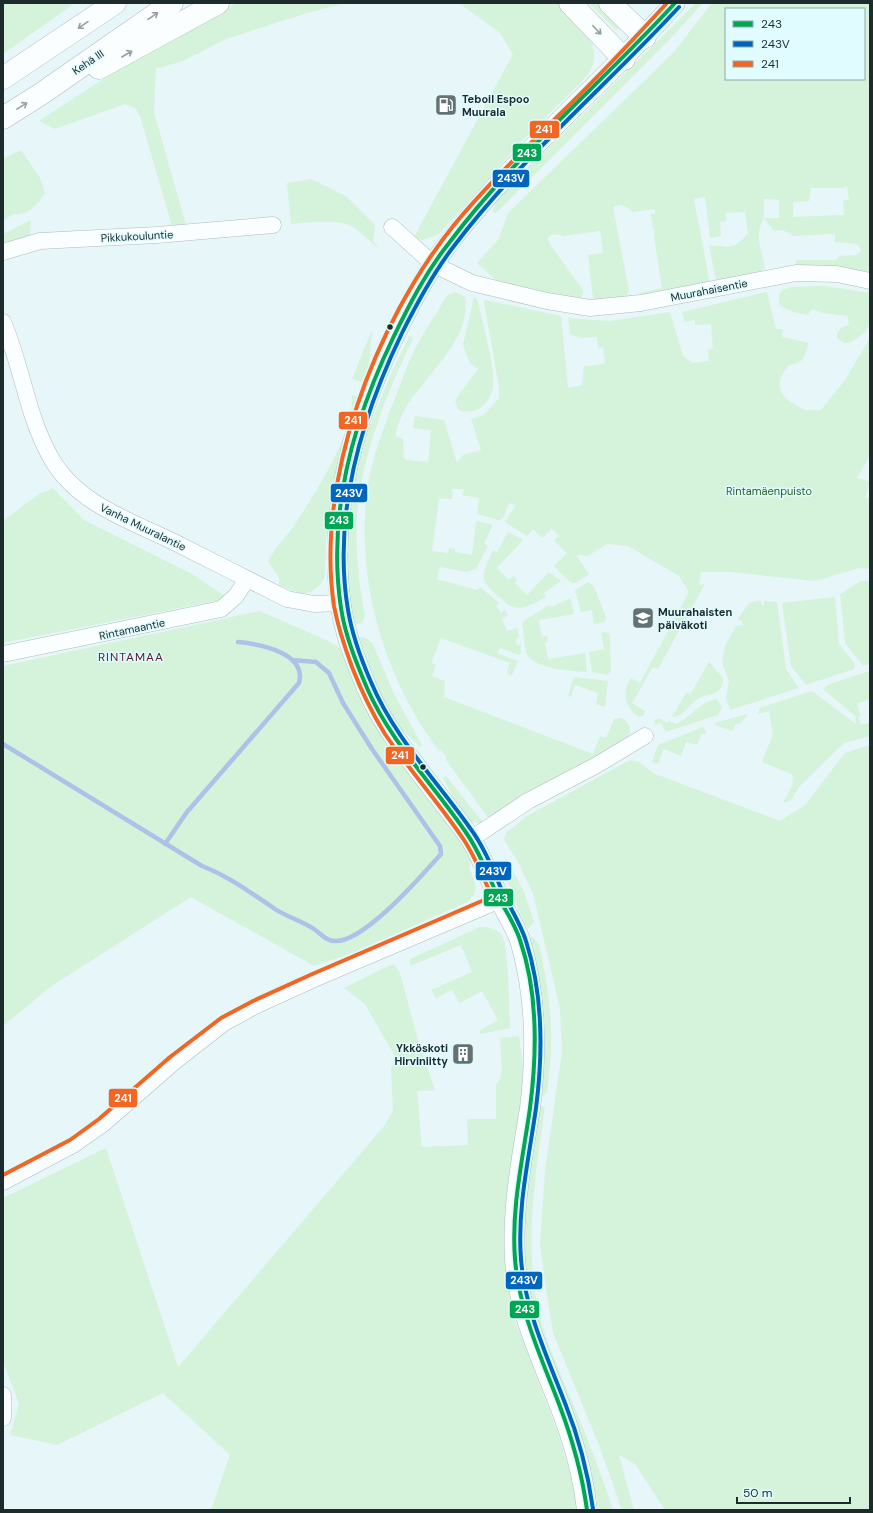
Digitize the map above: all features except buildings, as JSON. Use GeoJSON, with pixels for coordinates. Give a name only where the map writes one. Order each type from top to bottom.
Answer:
{"type":"FeatureCollection","features":[{"type":"Feature","properties":{"kind":"highway"},"geometry":{"type":"LineString","coordinates":[[3,78],[115,3]]}},
{"type":"Feature","properties":{"kind":"highway","name":"Kehä III"},"geometry":{"type":"LineString","coordinates":[[3,118],[41,94],[172,3]]}},
{"type":"Feature","properties":{"kind":"highway"},"geometry":{"type":"LineString","coordinates":[[41,94],[113,62],[185,20],[218,3]]}},
{"type":"Feature","properties":{"kind":"highway"},"geometry":{"type":"LineString","coordinates":[[570,3],[624,59]]}},
{"type":"Feature","properties":{"kind":"highway"},"geometry":{"type":"LineString","coordinates":[[610,3],[645,37]]}},
{"type":"Feature","properties":{"kind":"main road"},"geometry":{"type":"LineString","coordinates":[[587,1510],[584,1485],[568,1427],[542,1364],[525,1315],[515,1262],[514,1206],[530,1102],[535,1031],[531,989],[519,937],[471,839],[388,725],[369,692],[347,636],[340,603],[337,564],[338,520],[350,451],[368,398],[384,355],[433,264],[467,220],[501,183],[624,59],[675,3]]}},
{"type":"Feature","properties":{"kind":"street","name":"Pikkukouluntie"},"geometry":{"type":"LineString","coordinates":[[3,252],[22,245],[40,241],[157,235],[273,225]]}},
{"type":"Feature","properties":{"kind":"street","name":"Muurahaisentie"},"geometry":{"type":"LineString","coordinates":[[392,227],[433,264],[472,283],[547,301],[590,308],[641,303],[796,273],[837,274],[870,280]]}},
{"type":"Feature","properties":{"kind":"street","name":"Vanha Muuralantie"},"geometry":{"type":"LineString","coordinates":[[3,322],[20,368],[34,422],[51,459],[68,482],[92,501],[118,516],[287,599],[314,604],[340,603]]}},
{"type":"Feature","properties":{"kind":"street","name":"Rintamaantie"},"geometry":{"type":"LineString","coordinates":[[3,654],[222,609],[236,596],[247,579]]}},
{"type":"Feature","properties":{"kind":"street"},"geometry":{"type":"LineString","coordinates":[[471,839],[528,801],[596,766],[645,736]]}},
{"type":"Feature","properties":{"kind":"street"},"geometry":{"type":"LineString","coordinates":[[3,1182],[74,1146],[174,1062],[224,1023],[255,1006],[312,980],[500,900]]}},
{"type":"Feature","properties":{"kind":"street"},"geometry":{"type":"LineString","coordinates":[[3,1395],[3,1418]]}},
{"type":"Feature","properties":{"kind":"green space"},"geometry":{"type":"Polygon","coordinates":[[[3,3],[75,3],[3,54],[3,3]]]}},
{"type":"Feature","properties":{"kind":"green space"},"geometry":{"type":"Polygon","coordinates":[[[237,3],[345,3],[307,13],[226,39],[185,60],[161,68],[156,67],[154,112],[186,225],[172,226],[140,116],[135,108],[125,104],[55,129],[39,121],[143,53],[237,3]]]}},
{"type":"Feature","properties":{"kind":"green space"},"geometry":{"type":"Polygon","coordinates":[[[459,3],[558,3],[588,34],[594,53],[593,64],[588,75],[520,143],[439,234],[423,240],[413,239],[513,54],[499,32],[459,3]]]}},
{"type":"Feature","properties":{"kind":"green space"},"geometry":{"type":"Polygon","coordinates":[[[589,3],[603,3],[620,26],[616,30],[589,3]]]}},
{"type":"Feature","properties":{"kind":"green space"},"geometry":{"type":"Polygon","coordinates":[[[696,3],[703,3],[670,39],[498,211],[495,213],[492,211],[498,199],[512,184],[696,3]]]}},
{"type":"Feature","properties":{"kind":"green space"},"geometry":{"type":"Polygon","coordinates":[[[712,3],[870,3],[870,276],[798,267],[795,265],[797,260],[836,260],[840,256],[856,255],[861,252],[860,248],[857,244],[835,242],[835,234],[794,236],[783,230],[774,231],[764,218],[759,230],[759,242],[765,267],[760,273],[721,283],[716,280],[709,245],[726,247],[734,245],[743,239],[748,233],[745,212],[726,213],[726,221],[720,222],[721,236],[710,238],[705,197],[694,199],[710,284],[637,298],[640,293],[662,288],[654,236],[655,230],[653,229],[651,214],[655,214],[655,209],[633,212],[621,205],[613,207],[629,291],[625,298],[596,301],[593,298],[588,255],[603,253],[600,231],[563,236],[557,234],[550,235],[548,239],[551,246],[583,290],[583,294],[579,301],[501,285],[477,263],[498,240],[508,213],[674,52],[712,3]],[[847,186],[842,188],[811,188],[809,201],[793,202],[793,217],[844,215],[843,200],[849,200],[847,186]],[[764,199],[764,218],[779,218],[779,200],[764,199]]]}},
{"type":"Feature","properties":{"kind":"green space"},"geometry":{"type":"Polygon","coordinates":[[[21,150],[40,178],[45,193],[32,209],[23,213],[13,214],[3,221],[3,159],[21,150]]]}},
{"type":"Feature","properties":{"kind":"green space"},"geometry":{"type":"Polygon","coordinates":[[[311,179],[346,196],[375,225],[373,241],[380,249],[349,225],[333,222],[291,224],[287,183],[311,179]]]}},
{"type":"Feature","properties":{"kind":"green space"},"geometry":{"type":"Polygon","coordinates":[[[31,220],[30,236],[3,247],[3,234],[31,220]]]}},
{"type":"Feature","properties":{"kind":"green space"},"geometry":{"type":"Polygon","coordinates":[[[825,286],[870,293],[870,324],[864,333],[850,343],[844,343],[837,338],[837,333],[841,328],[849,325],[848,316],[823,313],[813,309],[807,315],[792,311],[779,304],[779,296],[782,290],[792,287],[825,286]]]}},
{"type":"Feature","properties":{"kind":"green space","name":"Rintamäenpuisto"},"geometry":{"type":"Polygon","coordinates":[[[455,292],[465,297],[466,310],[459,334],[445,356],[408,404],[397,429],[395,436],[403,439],[404,457],[406,460],[428,462],[431,430],[413,428],[415,416],[444,420],[457,463],[463,455],[481,450],[471,419],[484,415],[499,398],[499,387],[484,302],[485,300],[561,316],[568,388],[582,385],[584,366],[605,364],[603,347],[598,348],[597,337],[581,338],[570,334],[568,318],[610,321],[670,312],[683,356],[693,363],[709,361],[708,350],[713,349],[711,324],[695,325],[695,320],[685,322],[682,312],[767,292],[776,329],[783,329],[782,337],[809,343],[805,356],[801,361],[789,365],[780,381],[781,391],[788,400],[805,410],[821,410],[845,380],[870,338],[870,456],[857,478],[870,482],[865,497],[870,499],[870,569],[859,568],[815,581],[730,572],[701,572],[699,585],[705,584],[658,669],[653,667],[632,703],[645,711],[643,716],[639,717],[630,709],[625,694],[626,688],[631,678],[640,683],[689,592],[679,576],[628,546],[607,544],[588,556],[576,555],[589,574],[576,583],[571,583],[554,566],[567,553],[554,541],[557,537],[560,537],[551,528],[551,530],[542,538],[533,529],[527,536],[505,522],[516,505],[509,503],[503,518],[499,520],[477,514],[479,498],[462,495],[464,489],[451,489],[453,492],[452,499],[439,498],[432,551],[448,553],[449,548],[455,549],[455,552],[472,555],[476,521],[491,524],[492,527],[484,543],[488,546],[476,569],[467,572],[440,567],[437,579],[477,590],[480,587],[499,603],[496,606],[501,613],[505,610],[508,615],[502,619],[507,631],[517,628],[519,637],[516,638],[517,645],[521,645],[521,652],[519,655],[500,648],[497,653],[518,661],[512,675],[510,675],[507,672],[510,663],[441,638],[431,663],[436,665],[432,676],[445,681],[444,697],[593,754],[600,736],[606,738],[614,719],[622,718],[627,723],[630,730],[627,739],[489,819],[446,760],[447,758],[441,750],[439,751],[403,692],[389,660],[378,628],[370,594],[366,560],[365,525],[367,490],[369,476],[382,432],[407,366],[419,342],[443,301],[455,292]]]}},
{"type":"Feature","properties":{"kind":"green space"},"geometry":{"type":"Polygon","coordinates":[[[474,297],[478,302],[488,345],[493,387],[489,398],[483,406],[474,411],[464,412],[458,409],[455,400],[478,369],[470,363],[463,345],[474,297]]]}},
{"type":"Feature","properties":{"kind":"green space"},"geometry":{"type":"Polygon","coordinates":[[[371,332],[369,364],[362,382],[352,379],[371,332]]]}},
{"type":"Feature","properties":{"kind":"green space"},"geometry":{"type":"Polygon","coordinates":[[[410,335],[413,339],[403,359],[377,425],[359,494],[357,516],[357,554],[359,579],[365,616],[362,623],[354,625],[348,591],[346,550],[348,515],[359,452],[393,369],[410,335]]]}},
{"type":"Feature","properties":{"kind":"green space"},"geometry":{"type":"Polygon","coordinates":[[[352,395],[359,397],[331,504],[326,536],[325,577],[319,586],[311,592],[302,594],[279,585],[279,578],[268,561],[273,552],[302,514],[332,463],[347,427],[351,410],[352,395]]]}},
{"type":"Feature","properties":{"kind":"green space"},"geometry":{"type":"Polygon","coordinates":[[[53,488],[84,520],[192,574],[225,596],[220,600],[3,643],[3,521],[39,494],[53,488]]]}},
{"type":"Feature","properties":{"kind":"green space"},"geometry":{"type":"Polygon","coordinates":[[[508,532],[523,540],[497,568],[509,580],[513,576],[517,580],[515,583],[527,595],[549,572],[561,581],[544,593],[546,597],[527,606],[518,608],[508,605],[492,591],[485,581],[484,576],[493,550],[497,552],[508,532]]]}},
{"type":"Feature","properties":{"kind":"green space"},"geometry":{"type":"Polygon","coordinates":[[[861,581],[870,581],[870,664],[863,666],[845,643],[840,594],[861,581]]]}},
{"type":"Feature","properties":{"kind":"green space"},"geometry":{"type":"Polygon","coordinates":[[[588,582],[594,586],[606,618],[604,622],[594,624],[592,610],[581,612],[575,590],[588,582]]]}},
{"type":"Feature","properties":{"kind":"green space"},"geometry":{"type":"Polygon","coordinates":[[[835,597],[839,644],[855,664],[854,669],[806,685],[791,666],[782,603],[835,597]]]}},
{"type":"Feature","properties":{"kind":"green space"},"geometry":{"type":"Polygon","coordinates":[[[570,598],[574,614],[539,620],[542,637],[547,636],[548,642],[545,643],[548,659],[585,653],[587,671],[585,672],[561,670],[543,666],[530,658],[526,652],[522,624],[525,620],[549,605],[552,607],[570,598]]]}},
{"type":"Feature","properties":{"kind":"green space"},"geometry":{"type":"Polygon","coordinates":[[[760,600],[762,605],[764,605],[764,601],[777,602],[786,669],[799,688],[730,710],[726,698],[729,681],[722,662],[725,646],[736,626],[743,625],[742,621],[737,620],[749,603],[760,600]]]}},
{"type":"Feature","properties":{"kind":"green space"},"geometry":{"type":"Polygon","coordinates":[[[260,611],[326,640],[342,649],[421,785],[472,858],[469,868],[476,886],[474,894],[467,902],[350,954],[314,966],[191,897],[53,985],[3,1026],[3,666],[260,611]]]}},
{"type":"Feature","properties":{"kind":"green space"},"geometry":{"type":"Polygon","coordinates":[[[601,632],[609,633],[610,637],[611,672],[607,675],[592,672],[589,652],[604,649],[601,632]]]}},
{"type":"Feature","properties":{"kind":"green space"},"geometry":{"type":"Polygon","coordinates":[[[363,637],[372,642],[394,694],[422,745],[420,747],[394,722],[372,681],[358,638],[363,637]]]}},
{"type":"Feature","properties":{"kind":"green space"},"geometry":{"type":"Polygon","coordinates":[[[709,662],[723,678],[720,689],[715,693],[699,698],[684,712],[672,717],[686,693],[691,693],[709,662]]]}},
{"type":"Feature","properties":{"kind":"green space"},"geometry":{"type":"Polygon","coordinates":[[[870,671],[870,699],[857,704],[861,716],[858,717],[861,725],[870,722],[870,736],[844,743],[800,786],[791,800],[783,803],[792,786],[793,775],[762,762],[773,734],[769,711],[758,714],[760,708],[812,691],[856,724],[855,716],[823,689],[829,684],[870,671]]]}},
{"type":"Feature","properties":{"kind":"green space"},"geometry":{"type":"Polygon","coordinates":[[[574,677],[608,681],[605,707],[596,704],[598,693],[575,685],[571,697],[568,696],[574,677]]]}},
{"type":"Feature","properties":{"kind":"green space"},"geometry":{"type":"Polygon","coordinates":[[[715,699],[722,707],[718,715],[666,732],[661,723],[655,725],[654,721],[659,718],[667,723],[669,721],[676,724],[704,704],[715,699]]]}},
{"type":"Feature","properties":{"kind":"green space"},"geometry":{"type":"Polygon","coordinates":[[[748,714],[741,723],[736,724],[732,731],[717,726],[714,723],[748,714]]]}},
{"type":"Feature","properties":{"kind":"green space"},"geometry":{"type":"Polygon","coordinates":[[[703,727],[706,734],[701,734],[697,745],[686,742],[681,756],[664,749],[658,764],[652,762],[658,745],[703,727]]]}},
{"type":"Feature","properties":{"kind":"green space"},"geometry":{"type":"Polygon","coordinates":[[[870,745],[870,1510],[665,1510],[635,1464],[619,1455],[634,1510],[622,1510],[599,1445],[553,1333],[540,1244],[545,1171],[562,1051],[560,1009],[533,893],[517,860],[504,840],[506,833],[527,816],[630,760],[639,762],[653,773],[780,821],[805,805],[845,753],[870,745]]]}},
{"type":"Feature","properties":{"kind":"green space"},"geometry":{"type":"Polygon","coordinates":[[[446,776],[482,821],[481,823],[471,822],[459,809],[443,778],[446,776]]]}},
{"type":"Feature","properties":{"kind":"green space"},"geometry":{"type":"Polygon","coordinates":[[[507,859],[524,892],[534,922],[529,928],[526,927],[505,873],[504,860],[507,859]]]}},
{"type":"Feature","properties":{"kind":"green space"},"geometry":{"type":"Polygon","coordinates":[[[480,927],[498,931],[504,942],[507,965],[510,1028],[480,1034],[479,1031],[498,1020],[482,991],[460,1003],[452,990],[436,998],[431,990],[472,972],[461,945],[410,966],[410,959],[480,927]]]}},
{"type":"Feature","properties":{"kind":"green space"},"geometry":{"type":"Polygon","coordinates":[[[532,937],[537,942],[540,949],[549,998],[551,1044],[547,1093],[543,1096],[541,1094],[545,1029],[542,1000],[529,939],[532,937]]]}},
{"type":"Feature","properties":{"kind":"green space"},"geometry":{"type":"Polygon","coordinates":[[[394,965],[400,973],[418,1040],[435,1090],[417,1091],[422,1147],[468,1145],[467,1119],[496,1119],[496,1085],[500,1079],[502,1070],[500,1038],[519,1036],[524,1076],[505,1255],[513,1315],[558,1433],[574,1488],[577,1510],[211,1510],[230,1455],[163,1393],[57,1445],[10,1435],[19,1404],[3,1361],[3,1198],[106,1148],[178,1367],[385,1125],[393,1110],[391,1068],[396,1058],[365,1004],[344,988],[388,966],[394,965]]]}},
{"type":"Feature","properties":{"kind":"green space"},"geometry":{"type":"Polygon","coordinates":[[[540,1106],[545,1107],[532,1212],[531,1238],[535,1291],[546,1337],[592,1451],[613,1510],[599,1510],[584,1453],[534,1319],[525,1268],[523,1233],[527,1188],[540,1106]]]}},
{"type":"Feature","properties":{"kind":"waterway"},"geometry":{"type":"LineString","coordinates":[[165,844],[187,812],[299,683],[300,673],[296,664],[289,657],[269,648],[238,642]]}},
{"type":"Feature","properties":{"kind":"waterway"},"geometry":{"type":"LineString","coordinates":[[3,744],[202,866],[231,880],[280,912],[309,926],[331,941],[346,939],[360,932],[376,920],[406,892],[441,854],[440,846],[372,749],[343,703],[329,673],[316,662],[292,660]]}},
{"type":"Feature","properties":{"kind":"transit line","name":"241"},"geometry":{"type":"LineString","coordinates":[[495,903],[477,863],[464,840],[380,726],[371,710],[352,667],[334,606],[330,558],[334,508],[343,456],[357,405],[376,356],[399,308],[425,264],[454,225],[479,196],[601,73],[667,3]]}},
{"type":"Feature","properties":{"kind":"transit line","name":"243"},"geometry":{"type":"LineString","coordinates":[[587,1510],[572,1443],[564,1417],[538,1351],[526,1315],[517,1278],[514,1240],[516,1202],[530,1108],[535,1045],[533,1002],[526,960],[515,928],[497,895],[484,864],[472,841],[400,745],[388,727],[367,688],[351,648],[341,608],[338,573],[338,538],[341,504],[355,435],[366,402],[393,338],[425,277],[449,243],[502,180],[675,3]]}},
{"type":"Feature","properties":{"kind":"transit line","name":"243V"},"geometry":{"type":"LineString","coordinates":[[593,1509],[586,1469],[579,1442],[532,1315],[523,1278],[520,1240],[522,1202],[536,1108],[540,1067],[540,1024],[536,982],[532,961],[522,929],[480,844],[457,810],[403,740],[380,702],[371,682],[357,647],[348,610],[344,574],[344,538],[347,503],[354,467],[374,399],[387,365],[402,333],[432,277],[446,256],[507,183],[679,7]]}},
{"type":"Feature","properties":{"kind":"transit line","name":"241"},"geometry":{"type":"LineString","coordinates":[[3,1175],[70,1140],[99,1119],[170,1057],[221,1018],[253,1001],[310,975],[498,894]]}},
{"type":"Feature","properties":{"kind":"place","name":"Teboil Espoo Muurala"},"geometry":{"type":"Point","coordinates":[446,105]}},
{"type":"Feature","properties":{"kind":"place","name":"Muurahaisten päiväkoti"},"geometry":{"type":"Point","coordinates":[643,618]}},
{"type":"Feature","properties":{"kind":"place","name":"Ykköskoti Hirviniitty"},"geometry":{"type":"Point","coordinates":[463,1054]}},
{"type":"Feature","properties":{"kind":"district","name":"RINTAMAA"},"geometry":{"type":"Point","coordinates":[131,657]}}]}
